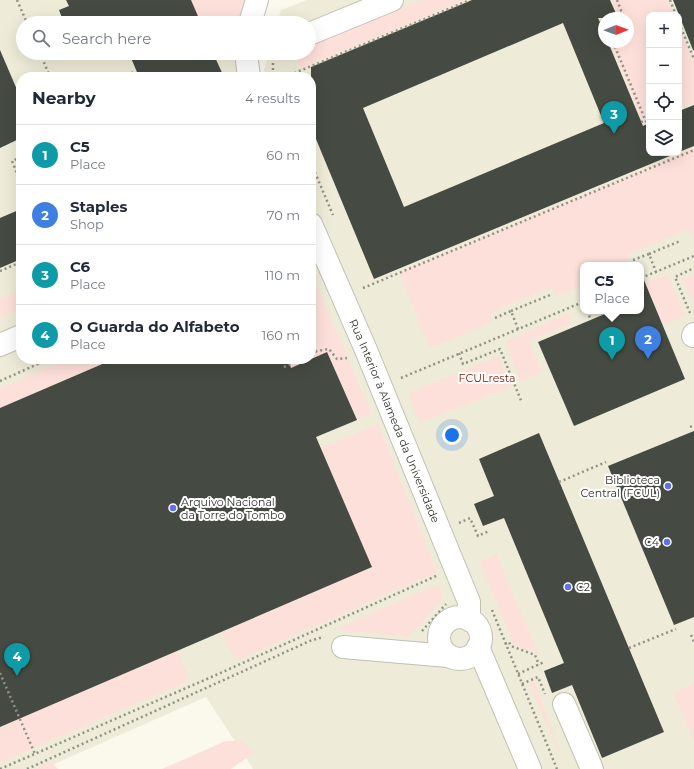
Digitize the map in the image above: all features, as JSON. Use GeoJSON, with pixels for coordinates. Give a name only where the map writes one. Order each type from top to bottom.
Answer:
{"type":"FeatureCollection","features":[{"type":"Feature","properties":{"kind":"street"},"geometry":{"type":"LineString","coordinates":[[316,31],[392,0]]}},
{"type":"Feature","properties":{"kind":"street","name":"Rua Interior à Alameda da Universidade"},"geometry":{"type":"LineString","coordinates":[[316,235],[366,350],[469,602],[469,620]]}},
{"type":"Feature","properties":{"kind":"street"},"geometry":{"type":"LineString","coordinates":[[0,345],[16,338]]}},
{"type":"Feature","properties":{"kind":"street"},"geometry":{"type":"LineString","coordinates":[[335,642],[462,659],[474,653],[480,641],[480,635],[474,624],[469,620],[456,618],[449,620],[440,630],[440,644],[443,651],[448,656]]}},
{"type":"Feature","properties":{"kind":"street"},"geometry":{"type":"LineString","coordinates":[[478,647],[530,769]]}},
{"type":"Feature","properties":{"kind":"street"},"geometry":{"type":"LineString","coordinates":[[564,704],[592,769]]}},
{"type":"Feature","properties":{"kind":"path"},"geometry":{"type":"LineString","coordinates":[[17,0],[24,16]]}},
{"type":"Feature","properties":{"kind":"path"},"geometry":{"type":"LineString","coordinates":[[297,72],[470,0]]}},
{"type":"Feature","properties":{"kind":"path"},"geometry":{"type":"LineString","coordinates":[[617,0],[622,12]]}},
{"type":"Feature","properties":{"kind":"path"},"geometry":{"type":"LineString","coordinates":[[670,0],[675,12]]}},
{"type":"Feature","properties":{"kind":"path"},"geometry":{"type":"LineString","coordinates":[[682,29],[694,59]]}},
{"type":"Feature","properties":{"kind":"path"},"geometry":{"type":"LineString","coordinates":[[615,48],[646,122],[641,122]]}},
{"type":"Feature","properties":{"kind":"path"},"geometry":{"type":"LineString","coordinates":[[43,60],[48,72]]}},
{"type":"Feature","properties":{"kind":"path"},"geometry":{"type":"LineString","coordinates":[[273,60],[273,72]]}},
{"type":"Feature","properties":{"kind":"path"},"geometry":{"type":"LineString","coordinates":[[363,288],[694,150]]}},
{"type":"Feature","properties":{"kind":"path"},"geometry":{"type":"LineString","coordinates":[[16,159],[12,161],[16,171]]}},
{"type":"Feature","properties":{"kind":"path"},"geometry":{"type":"LineString","coordinates":[[633,260],[680,241]]}},
{"type":"Feature","properties":{"kind":"path"},"geometry":{"type":"LineString","coordinates":[[649,254],[656,272]]}},
{"type":"Feature","properties":{"kind":"path"},"geometry":{"type":"LineString","coordinates":[[644,277],[694,256]]}},
{"type":"Feature","properties":{"kind":"path"},"geometry":{"type":"LineString","coordinates":[[0,271],[16,264]]}},
{"type":"Feature","properties":{"kind":"path"},"geometry":{"type":"LineString","coordinates":[[693,328],[675,277],[694,268]]}},
{"type":"Feature","properties":{"kind":"path"},"geometry":{"type":"LineString","coordinates":[[495,318],[550,295]]}},
{"type":"Feature","properties":{"kind":"path"},"geometry":{"type":"LineString","coordinates":[[380,386],[580,303]]}},
{"type":"Feature","properties":{"kind":"path"},"geometry":{"type":"LineString","coordinates":[[511,311],[518,329]]}},
{"type":"Feature","properties":{"kind":"path"},"geometry":{"type":"LineString","coordinates":[[588,314],[590,320]]}},
{"type":"Feature","properties":{"kind":"path"},"geometry":{"type":"LineString","coordinates":[[316,352],[329,349],[337,359],[340,359],[353,356],[366,350]]}},
{"type":"Feature","properties":{"kind":"path"},"geometry":{"type":"LineString","coordinates":[[459,353],[463,364],[500,349],[522,404]]}},
{"type":"Feature","properties":{"kind":"path"},"geometry":{"type":"LineString","coordinates":[[0,381],[38,364]]}},
{"type":"Feature","properties":{"kind":"path"},"geometry":{"type":"LineString","coordinates":[[284,367],[290,364]]}},
{"type":"Feature","properties":{"kind":"path"},"geometry":{"type":"LineString","coordinates":[[690,427],[694,425]]}},
{"type":"Feature","properties":{"kind":"path"},"geometry":{"type":"LineString","coordinates":[[559,482],[606,462]]}},
{"type":"Feature","properties":{"kind":"path"},"geometry":{"type":"LineString","coordinates":[[457,524],[470,518],[478,536],[489,531]]}},
{"type":"Feature","properties":{"kind":"path"},"geometry":{"type":"LineString","coordinates":[[0,769],[455,568]]}},
{"type":"Feature","properties":{"kind":"path"},"geometry":{"type":"LineString","coordinates":[[418,636],[450,600]]}},
{"type":"Feature","properties":{"kind":"path"},"geometry":{"type":"LineString","coordinates":[[628,648],[676,629]]}},
{"type":"Feature","properties":{"kind":"path"},"geometry":{"type":"LineString","coordinates":[[691,635],[694,642]]}},
{"type":"Feature","properties":{"kind":"path"},"geometry":{"type":"LineString","coordinates":[[26,769],[312,640],[335,642]]}},
{"type":"Feature","properties":{"kind":"path"},"geometry":{"type":"LineString","coordinates":[[506,644],[509,642],[511,646],[535,656],[539,665]]}},
{"type":"Feature","properties":{"kind":"path"},"geometry":{"type":"LineString","coordinates":[[518,674],[544,662]]}},
{"type":"Feature","properties":{"kind":"path"},"geometry":{"type":"LineString","coordinates":[[0,673],[35,754]]}},
{"type":"Feature","properties":{"kind":"path"},"geometry":{"type":"LineString","coordinates":[[522,684],[538,677]]}},
{"type":"Feature","properties":{"kind":"shaded area"},"geometry":{"type":"Polygon","coordinates":[[[0,0],[228,0],[234,16],[16,16],[16,60],[253,60],[258,72],[16,72],[16,364],[316,364],[316,72],[263,72],[267,60],[316,60],[316,16],[279,16],[281,10],[307,0],[694,0],[694,769],[253,769],[206,697],[43,769],[0,769],[0,0]]]}},
{"type":"Feature","properties":{"kind":"green space"},"geometry":{"type":"Polygon","coordinates":[[[191,0],[246,0],[241,16],[198,16],[191,0]]]}},
{"type":"Feature","properties":{"kind":"green space"},"geometry":{"type":"Polygon","coordinates":[[[422,0],[465,0],[301,69],[297,60],[316,60],[316,43],[422,0]]]}},
{"type":"Feature","properties":{"kind":"green space"},"geometry":{"type":"Polygon","coordinates":[[[612,0],[668,0],[673,12],[646,12],[646,122],[643,123],[612,48],[634,48],[634,12],[617,12],[612,0]]]}},
{"type":"Feature","properties":{"kind":"green space"},"geometry":{"type":"Polygon","coordinates":[[[682,34],[694,63],[694,102],[682,107],[682,34]]]}},
{"type":"Feature","properties":{"kind":"green space"},"geometry":{"type":"Polygon","coordinates":[[[694,148],[694,239],[689,229],[627,255],[629,262],[580,262],[580,286],[555,296],[551,287],[490,312],[493,322],[430,348],[399,273],[675,156],[682,156],[682,153],[694,148]]]}},
{"type":"Feature","properties":{"kind":"green space"},"geometry":{"type":"Polygon","coordinates":[[[667,274],[685,316],[663,325],[651,295],[644,298],[644,284],[667,274]]]}},
{"type":"Feature","properties":{"kind":"green space"},"geometry":{"type":"Polygon","coordinates":[[[694,275],[694,305],[683,279],[694,275]]]}},
{"type":"Feature","properties":{"kind":"green space"},"geometry":{"type":"Polygon","coordinates":[[[316,284],[371,413],[357,420],[327,352],[316,357],[316,284]]]}},
{"type":"Feature","properties":{"kind":"green space"},"geometry":{"type":"Polygon","coordinates":[[[16,292],[16,311],[0,318],[0,299],[16,292]]]}},
{"type":"Feature","properties":{"kind":"green space"},"geometry":{"type":"Polygon","coordinates":[[[567,314],[571,323],[529,341],[542,372],[520,381],[509,354],[511,353],[506,341],[567,314]]]}},
{"type":"Feature","properties":{"kind":"green space","name":"FCULresta"},"geometry":{"type":"Polygon","coordinates":[[[499,356],[511,386],[420,423],[408,393],[499,356]]]}},
{"type":"Feature","properties":{"kind":"green space"},"geometry":{"type":"Polygon","coordinates":[[[56,364],[102,364],[0,408],[0,388],[56,364]]]}},
{"type":"Feature","properties":{"kind":"green space"},"geometry":{"type":"Polygon","coordinates":[[[290,364],[300,364],[291,368],[290,364]]]}},
{"type":"Feature","properties":{"kind":"green space"},"geometry":{"type":"Polygon","coordinates":[[[378,424],[437,572],[240,659],[232,655],[222,632],[371,567],[321,448],[378,424]]]}},
{"type":"Feature","properties":{"kind":"green space"},"geometry":{"type":"Polygon","coordinates":[[[497,554],[538,654],[514,645],[480,562],[497,554]]]}},
{"type":"Feature","properties":{"kind":"green space"},"geometry":{"type":"Polygon","coordinates":[[[438,584],[441,590],[442,600],[408,637],[337,629],[438,584]]]}},
{"type":"Feature","properties":{"kind":"green space"},"geometry":{"type":"Polygon","coordinates":[[[177,651],[190,680],[0,762],[0,727],[177,651]]]}},
{"type":"Feature","properties":{"kind":"green space"},"geometry":{"type":"Polygon","coordinates":[[[534,681],[566,769],[529,683],[534,681]]]}},
{"type":"Feature","properties":{"kind":"green space"},"geometry":{"type":"Polygon","coordinates":[[[694,683],[694,741],[674,694],[694,683]]]}},
{"type":"Feature","properties":{"kind":"green space"},"geometry":{"type":"Polygon","coordinates":[[[226,741],[241,741],[255,752],[231,769],[162,769],[226,741]]]}},
{"type":"Feature","properties":{"kind":"green space"},"geometry":{"type":"Polygon","coordinates":[[[51,762],[58,769],[34,769],[51,762]]]}},
{"type":"Feature","properties":{"kind":"building"},"geometry":{"type":"Polygon","coordinates":[[[66,0],[191,0],[198,16],[61,16],[59,10],[69,6],[66,0]]]}},
{"type":"Feature","properties":{"kind":"building"},"geometry":{"type":"Polygon","coordinates":[[[472,0],[610,0],[615,12],[598,12],[598,48],[610,48],[643,126],[646,124],[646,156],[670,156],[374,279],[316,139],[316,72],[311,72],[311,67],[472,0]],[[563,23],[363,108],[404,207],[604,123],[563,23]]]}},
{"type":"Feature","properties":{"kind":"building"},"geometry":{"type":"Polygon","coordinates":[[[673,0],[694,0],[694,50],[682,22],[682,12],[678,12],[673,0]]]}},
{"type":"Feature","properties":{"kind":"building"},"geometry":{"type":"Polygon","coordinates":[[[0,50],[16,87],[16,140],[0,148],[0,50]]]}},
{"type":"Feature","properties":{"kind":"building"},"geometry":{"type":"Polygon","coordinates":[[[132,60],[216,60],[222,72],[137,72],[132,60]]]}},
{"type":"Feature","properties":{"kind":"building"},"geometry":{"type":"Polygon","coordinates":[[[694,105],[694,146],[682,151],[682,120],[682,110],[694,105]]]}},
{"type":"Feature","properties":{"kind":"building"},"geometry":{"type":"Polygon","coordinates":[[[16,211],[16,261],[0,268],[0,218],[16,211]]]}},
{"type":"Feature","properties":{"kind":"building"},"geometry":{"type":"Polygon","coordinates":[[[644,280],[685,379],[574,426],[538,342],[605,314],[644,314],[644,280]]]}},
{"type":"Feature","properties":{"kind":"building","name":"Arquivo Nacional da Torre do Tombo"},"geometry":{"type":"Polygon","coordinates":[[[327,352],[357,420],[316,437],[372,567],[0,727],[0,408],[102,364],[290,364],[291,368],[300,364],[316,364],[316,357],[327,352]]]}},
{"type":"Feature","properties":{"kind":"building","name":"C4"},"geometry":{"type":"Polygon","coordinates":[[[694,431],[694,617],[674,625],[608,466],[694,431]]]}},
{"type":"Feature","properties":{"kind":"building","name":"C2"},"geometry":{"type":"Polygon","coordinates":[[[539,433],[664,732],[602,758],[572,685],[552,693],[544,671],[564,663],[504,518],[483,526],[474,504],[494,496],[479,459],[539,433]]]}},
{"type":"Feature","properties":{"kind":"place","name":"C6"},"geometry":{"type":"Point","coordinates":[614,134]}},
{"type":"Feature","properties":{"kind":"place","name":"Staples"},"geometry":{"type":"Point","coordinates":[648,359]}},
{"type":"Feature","properties":{"kind":"place","name":"C5"},"geometry":{"type":"Point","coordinates":[612,360]}},
{"type":"Feature","properties":{"kind":"place","name":"Biblioteca Central (FCUL)"},"geometry":{"type":"Point","coordinates":[668,486]}},
{"type":"Feature","properties":{"kind":"place","name":"Arquivo Nacional da Torre do Tombo"},"geometry":{"type":"Point","coordinates":[173,508]}},
{"type":"Feature","properties":{"kind":"place","name":"C4"},"geometry":{"type":"Point","coordinates":[667,542]}},
{"type":"Feature","properties":{"kind":"place","name":"C2"},"geometry":{"type":"Point","coordinates":[568,587]}},
{"type":"Feature","properties":{"kind":"place","name":"O Guarda do Alfabeto"},"geometry":{"type":"Point","coordinates":[17,676]}}]}
